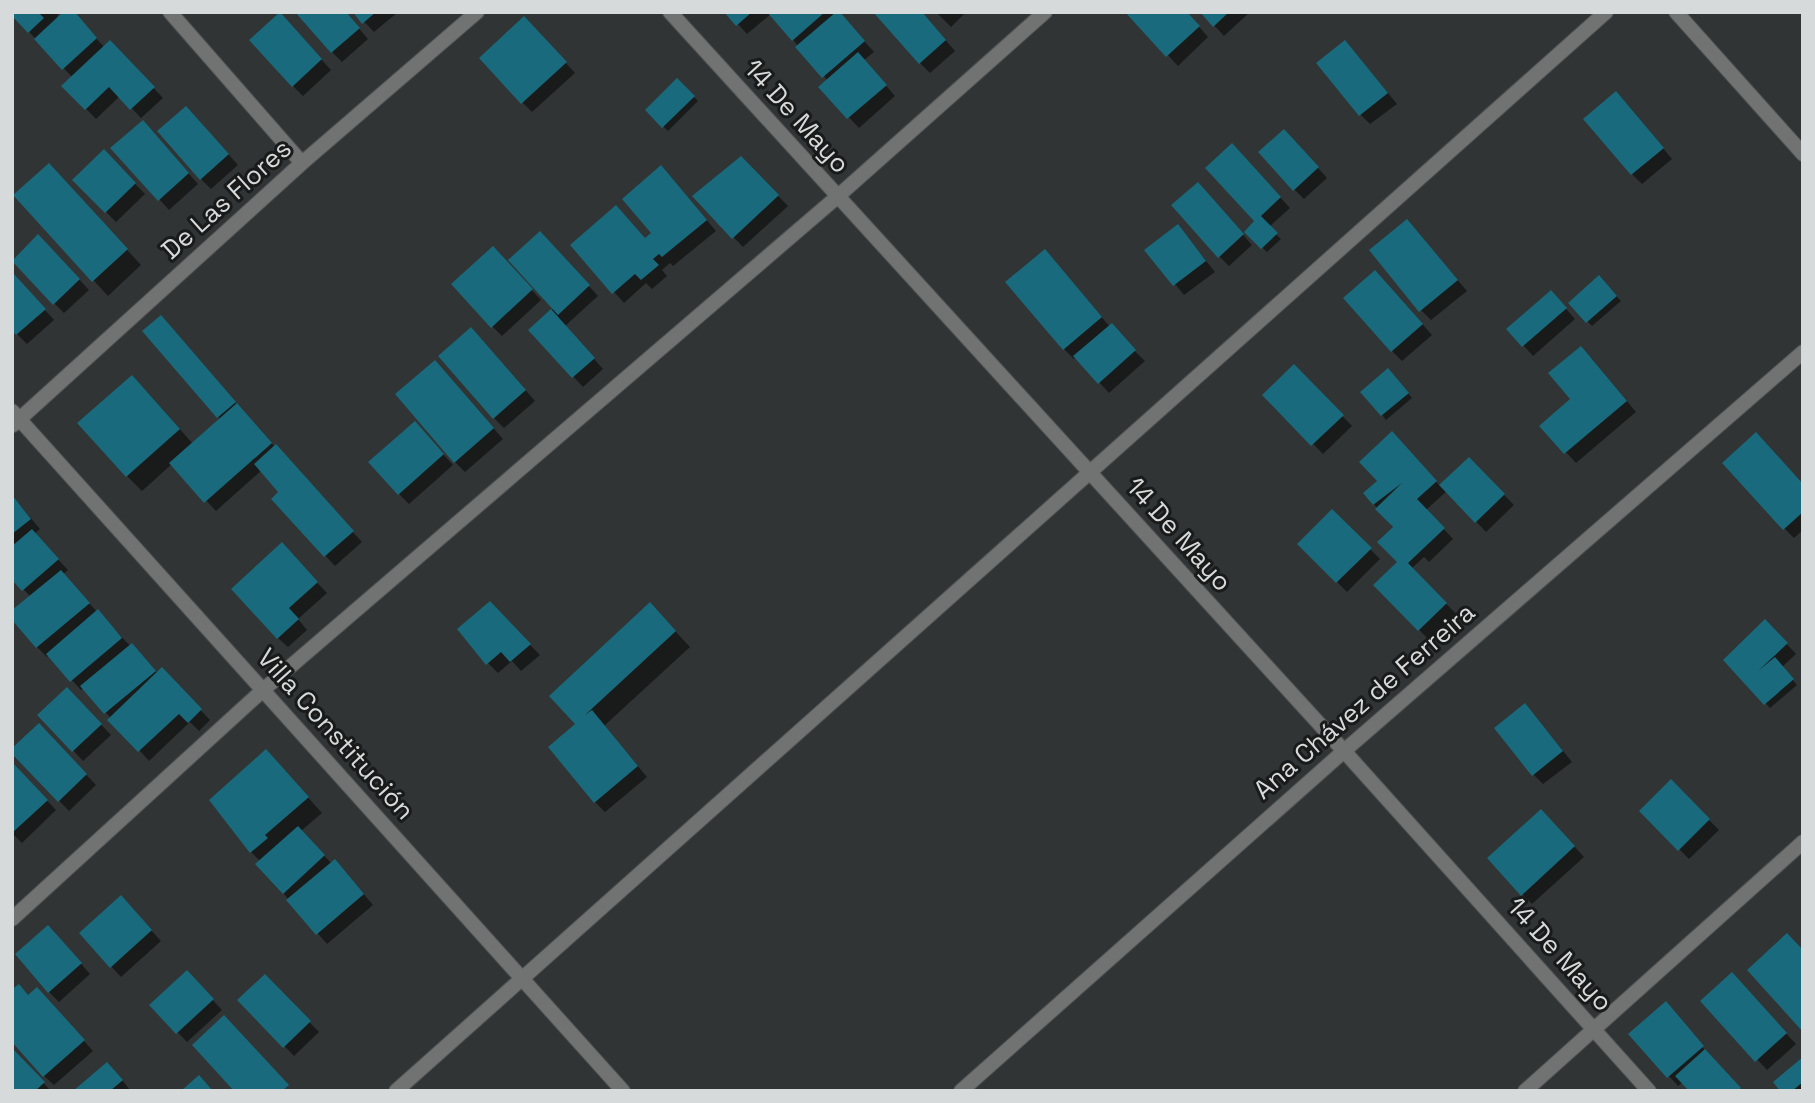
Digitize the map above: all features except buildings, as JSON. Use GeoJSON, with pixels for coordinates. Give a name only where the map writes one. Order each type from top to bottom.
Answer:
{"type":"FeatureCollection","features":[{"type":"Feature","properties":{"kind":"street"},"geometry":{"type":"LineString","coordinates":[[170,12],[302,163]]}},
{"type":"Feature","properties":{"kind":"street","name":"De Las Flores"},"geometry":{"type":"LineString","coordinates":[[15,419],[302,163],[477,12]]}},
{"type":"Feature","properties":{"kind":"street","name":"14 De Mayo"},"geometry":{"type":"LineString","coordinates":[[670,12],[1650,1091]]}},
{"type":"Feature","properties":{"kind":"street"},"geometry":{"type":"LineString","coordinates":[[12,919],[263,690],[837,197],[1045,12]]}},
{"type":"Feature","properties":{"kind":"street"},"geometry":{"type":"LineString","coordinates":[[396,1091],[1606,12]]}},
{"type":"Feature","properties":{"kind":"street"},"geometry":{"type":"LineString","coordinates":[[1676,12],[1803,154]]}},
{"type":"Feature","properties":{"kind":"street","name":"Ana Chávez de Ferreira"},"geometry":{"type":"LineString","coordinates":[[961,1091],[1344,751],[1803,352]]}},
{"type":"Feature","properties":{"kind":"street","name":"Villa Constitución"},"geometry":{"type":"LineString","coordinates":[[15,419],[524,978],[623,1091]]}},
{"type":"Feature","properties":{"kind":"street"},"geometry":{"type":"LineString","coordinates":[[1525,1091],[1803,842]]}}]}
